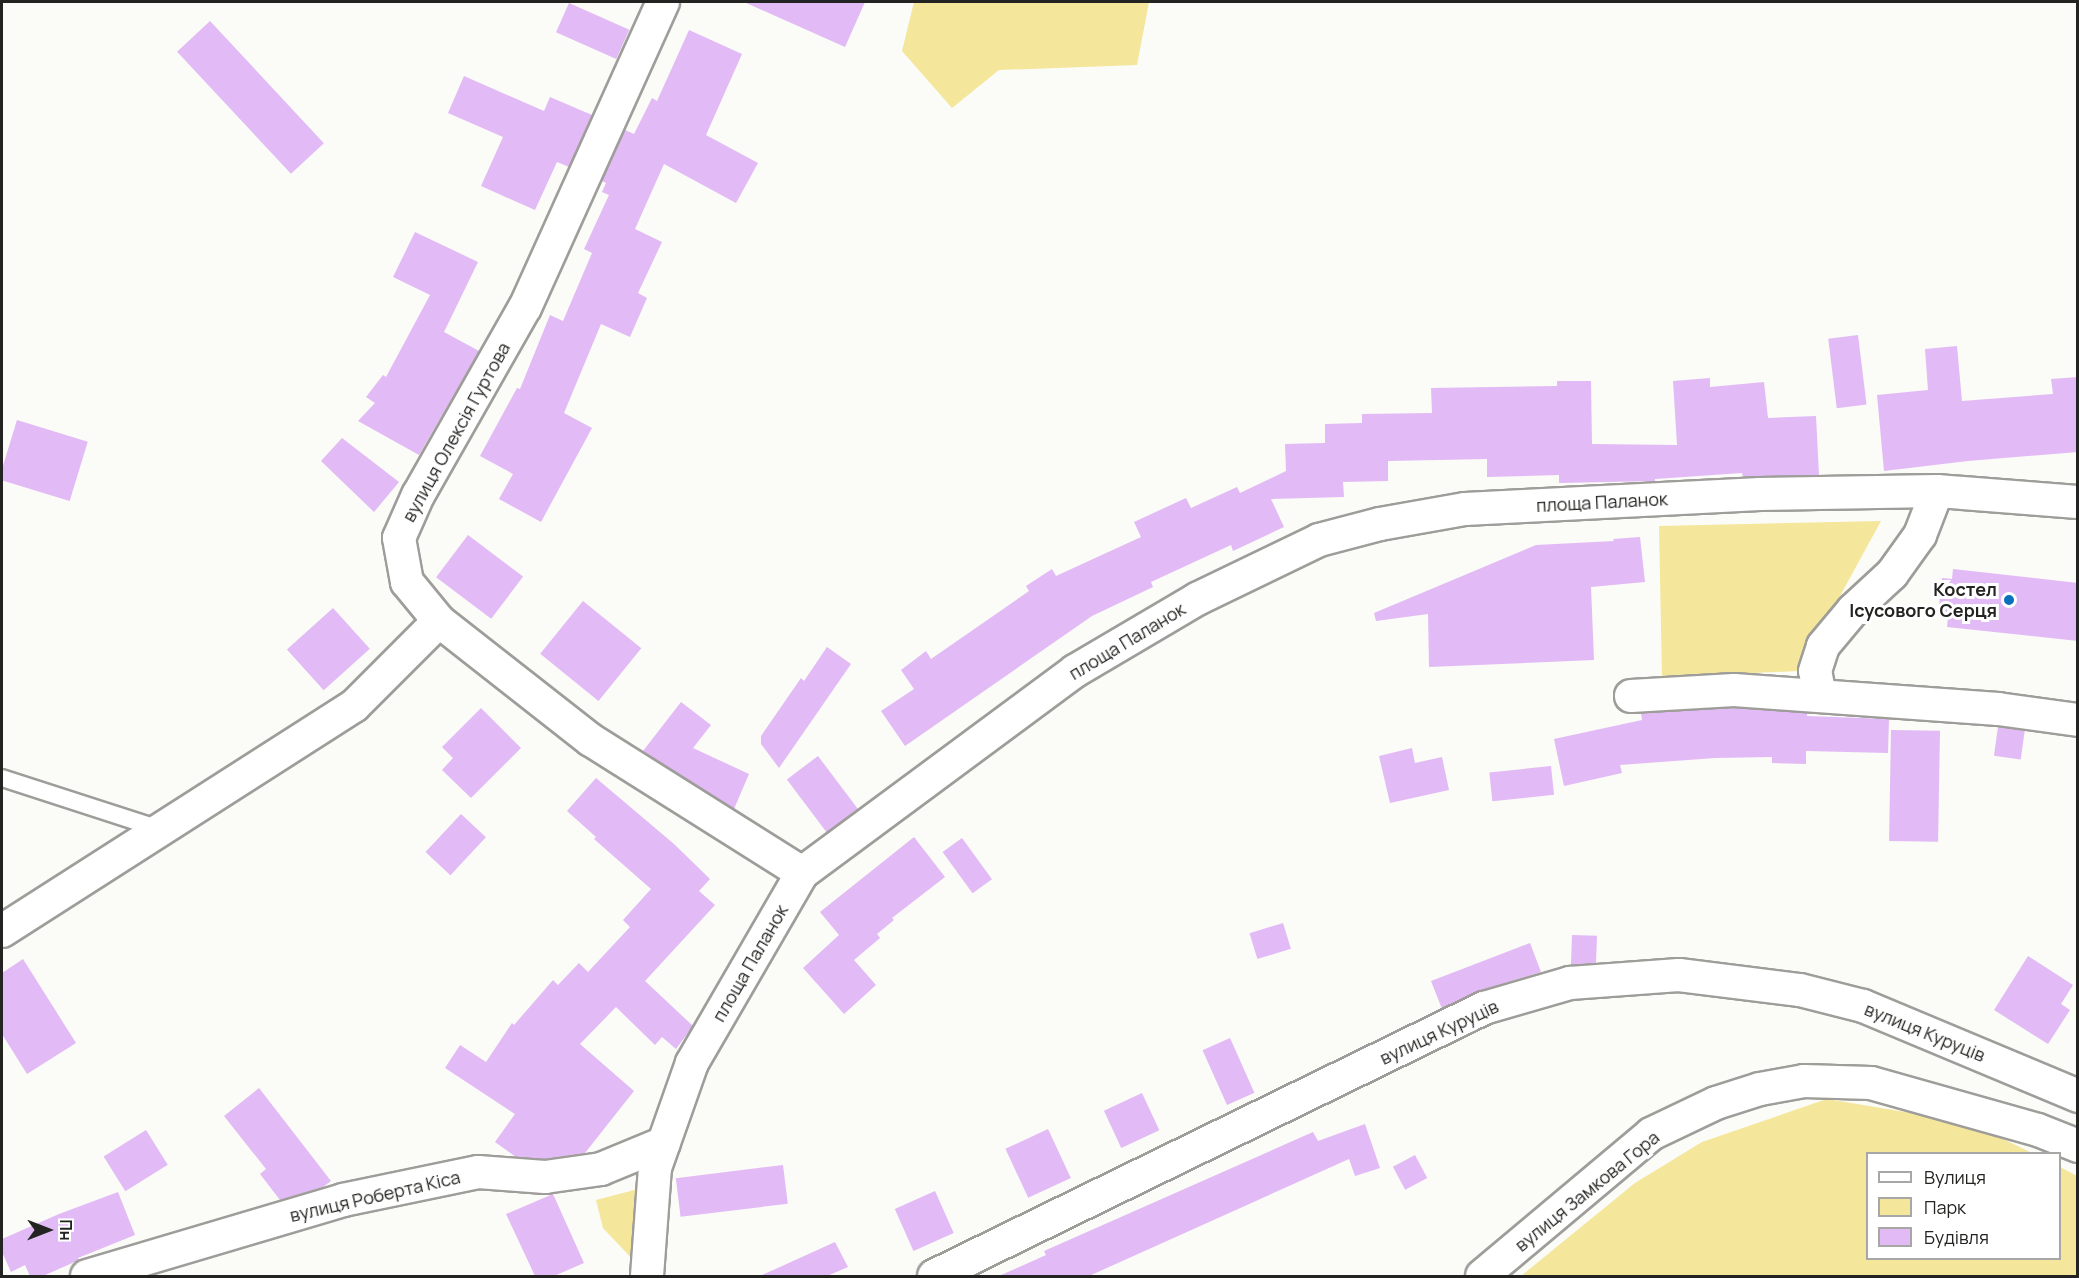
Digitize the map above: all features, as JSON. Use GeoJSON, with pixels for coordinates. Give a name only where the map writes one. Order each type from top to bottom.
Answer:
{"type":"FeatureCollection","features":[{"type":"Feature","properties":{"kind":"street","name":"вулиця Олексія Гуртова"},"geometry":{"type":"LineString","coordinates":[[663,2],[525,307],[418,495],[399,538],[407,582],[439,621],[591,740],[802,873]]}},
{"type":"Feature","properties":{"kind":"street"},"geometry":{"type":"LineString","coordinates":[[1820,696],[1815,671],[1823,646],[1853,610],[1897,566],[1920,535],[1937,491]]}},
{"type":"Feature","properties":{"kind":"street","name":"площа Паланок"},"geometry":{"type":"LineString","coordinates":[[647,1276],[655,1168],[692,1063],[802,873],[887,807],[1075,671],[1197,599],[1318,540],[1380,524],[1465,509],[1760,494],[1937,491],[2078,502]]}},
{"type":"Feature","properties":{"kind":"street"},"geometry":{"type":"LineString","coordinates":[[2,931],[354,706],[439,621]]}},
{"type":"Feature","properties":{"kind":"street"},"geometry":{"type":"LineString","coordinates":[[1631,696],[1734,690],[1998,709],[2078,720]]}},
{"type":"Feature","properties":{"kind":"street","name":"вулиця Куруців"},"geometry":{"type":"LineString","coordinates":[[934,1276],[1484,1008],[1570,983],[1679,975],[1800,990],[1863,1006],[2078,1096]]}},
{"type":"Feature","properties":{"kind":"street","name":"вулиця Замкова Гора"},"geometry":{"type":"LineString","coordinates":[[1482,1276],[1651,1134],[1716,1103],[1760,1089],[1804,1081],[1871,1083],[2038,1130],[2078,1146]]}},
{"type":"Feature","properties":{"kind":"street","name":"вулиця Роберта Кіса"},"geometry":{"type":"LineString","coordinates":[[87,1276],[175,1263],[343,1200],[478,1172],[545,1177],[602,1169],[664,1143]]}},
{"type":"Feature","properties":{"kind":"lane"},"geometry":{"type":"LineString","coordinates":[[2,778],[160,829]]}},
{"type":"Feature","properties":{"kind":"green space"},"geometry":{"type":"Polygon","coordinates":[[[914,2],[1149,2],[1137,65],[999,70],[952,108],[902,51],[914,2]]]}},
{"type":"Feature","properties":{"kind":"green space"},"geometry":{"type":"Polygon","coordinates":[[[1881,521],[1799,671],[1662,677],[1659,526],[1881,521]]]}},
{"type":"Feature","properties":{"kind":"green space"},"geometry":{"type":"Polygon","coordinates":[[[1827,1099],[1935,1117],[2003,1139],[2030,1152],[1866,1152],[1866,1260],[2061,1260],[2061,1168],[2077,1176],[2077,1276],[1521,1276],[1635,1183],[1702,1142],[1827,1099]]]}},
{"type":"Feature","properties":{"kind":"green space"},"geometry":{"type":"Polygon","coordinates":[[[646,1187],[639,1266],[603,1228],[596,1200],[646,1187]]]}},
{"type":"Feature","properties":{"kind":"building"},"geometry":{"type":"Polygon","coordinates":[[[744,2],[865,2],[845,47],[744,2]]]}},
{"type":"Feature","properties":{"kind":"building"},"geometry":{"type":"Polygon","coordinates":[[[569,3],[629,30],[616,59],[556,32],[569,3]]]}},
{"type":"Feature","properties":{"kind":"building"},"geometry":{"type":"Polygon","coordinates":[[[210,21],[324,143],[291,174],[177,52],[210,21]]]}},
{"type":"Feature","properties":{"kind":"building"},"geometry":{"type":"Polygon","coordinates":[[[689,30],[742,54],[706,135],[758,163],[736,203],[664,164],[635,229],[662,242],[638,293],[647,298],[630,337],[601,324],[564,413],[592,428],[541,522],[499,499],[513,474],[480,456],[517,388],[520,389],[550,315],[563,321],[592,253],[584,249],[609,195],[602,192],[606,183],[602,181],[625,130],[634,134],[652,98],[657,101],[689,30]]]}},
{"type":"Feature","properties":{"kind":"building"},"geometry":{"type":"Polygon","coordinates":[[[464,76],[544,111],[550,97],[592,115],[569,167],[557,162],[535,210],[481,186],[503,137],[448,113],[464,76]]]}},
{"type":"Feature","properties":{"kind":"building"},"geometry":{"type":"Polygon","coordinates":[[[415,232],[478,262],[444,332],[479,351],[419,455],[358,421],[375,403],[366,397],[383,375],[386,377],[430,295],[393,277],[415,232]]]}},
{"type":"Feature","properties":{"kind":"building"},"geometry":{"type":"Polygon","coordinates":[[[1858,335],[1867,404],[1837,408],[1828,339],[1858,335]]]}},
{"type":"Feature","properties":{"kind":"building"},"geometry":{"type":"Polygon","coordinates":[[[1957,346],[1962,401],[2053,394],[2051,379],[2078,377],[2078,452],[1884,471],[1877,395],[1928,390],[1925,349],[1957,346]]]}},
{"type":"Feature","properties":{"kind":"building"},"geometry":{"type":"Polygon","coordinates":[[[1710,378],[1710,387],[1764,382],[1768,418],[1816,416],[1819,475],[1743,477],[1742,473],[1655,479],[1655,481],[1559,483],[1559,475],[1487,477],[1487,459],[1388,461],[1388,481],[1343,482],[1344,497],[1271,499],[1284,527],[1233,551],[1231,545],[1151,582],[1153,587],[1092,616],[905,746],[881,711],[914,689],[901,670],[926,651],[931,659],[1029,591],[1026,586],[1052,569],[1056,576],[1141,537],[1134,522],[1186,498],[1191,508],[1237,487],[1240,493],[1286,471],[1285,444],[1325,443],[1325,424],[1362,423],[1362,414],[1432,413],[1431,388],[1557,386],[1557,381],[1591,381],[1592,444],[1677,445],[1673,381],[1710,378]]]}},
{"type":"Feature","properties":{"kind":"building"},"geometry":{"type":"Polygon","coordinates":[[[17,420],[88,442],[70,501],[2,480],[2,469],[17,420]]]}},
{"type":"Feature","properties":{"kind":"building"},"geometry":{"type":"Polygon","coordinates":[[[342,438],[399,482],[374,512],[321,461],[342,438]]]}},
{"type":"Feature","properties":{"kind":"building"},"geometry":{"type":"Polygon","coordinates":[[[468,535],[523,577],[491,619],[436,577],[468,535]]]}},
{"type":"Feature","properties":{"kind":"building"},"geometry":{"type":"Polygon","coordinates":[[[1640,537],[1645,582],[1591,587],[1594,660],[1429,667],[1428,614],[1376,621],[1374,613],[1536,545],[1614,541],[1613,539],[1640,537]]]}},
{"type":"Feature","properties":{"kind":"building","name":"Костел Ісусового Серця"},"geometry":{"type":"Polygon","coordinates":[[[1953,569],[2078,583],[2078,641],[1947,627],[1948,617],[1938,616],[1942,578],[1952,579],[1953,569]]]}},
{"type":"Feature","properties":{"kind":"building"},"geometry":{"type":"Polygon","coordinates":[[[583,601],[641,648],[598,701],[540,654],[583,601]]]}},
{"type":"Feature","properties":{"kind":"building"},"geometry":{"type":"Polygon","coordinates":[[[333,608],[370,649],[324,690],[287,649],[333,608]]]}},
{"type":"Feature","properties":{"kind":"building"},"geometry":{"type":"Polygon","coordinates":[[[827,647],[851,664],[779,768],[761,744],[761,736],[801,678],[804,681],[827,647]]]}},
{"type":"Feature","properties":{"kind":"building"},"geometry":{"type":"Polygon","coordinates":[[[681,702],[711,725],[693,748],[749,774],[734,809],[643,751],[681,702]]]}},
{"type":"Feature","properties":{"kind":"building"},"geometry":{"type":"Polygon","coordinates":[[[481,708],[521,748],[471,798],[442,770],[453,758],[442,747],[481,708]]]}},
{"type":"Feature","properties":{"kind":"building"},"geometry":{"type":"Polygon","coordinates":[[[1734,708],[1807,713],[1807,716],[1889,719],[1888,753],[1806,751],[1806,764],[1772,763],[1772,757],[1715,758],[1620,765],[1622,773],[1564,786],[1554,739],[1642,720],[1641,713],[1734,708]]]}},
{"type":"Feature","properties":{"kind":"building"},"geometry":{"type":"Polygon","coordinates":[[[1998,727],[2025,731],[2021,759],[1994,756],[1998,727]]]}},
{"type":"Feature","properties":{"kind":"building"},"geometry":{"type":"Polygon","coordinates":[[[1891,730],[1940,731],[1938,842],[1889,841],[1891,730]]]}},
{"type":"Feature","properties":{"kind":"building"},"geometry":{"type":"Polygon","coordinates":[[[1412,748],[1415,763],[1442,757],[1449,790],[1390,803],[1379,756],[1412,748]]]}},
{"type":"Feature","properties":{"kind":"building"},"geometry":{"type":"Polygon","coordinates":[[[818,756],[858,809],[827,832],[787,779],[818,756]]]}},
{"type":"Feature","properties":{"kind":"building"},"geometry":{"type":"Polygon","coordinates":[[[1551,766],[1554,795],[1492,801],[1489,772],[1551,766]]]}},
{"type":"Feature","properties":{"kind":"building"},"geometry":{"type":"Polygon","coordinates":[[[596,778],[674,844],[710,879],[699,891],[715,905],[645,981],[693,1026],[676,1049],[662,1037],[655,1045],[616,1007],[580,1044],[634,1091],[585,1153],[544,1159],[516,1157],[495,1142],[515,1114],[445,1068],[460,1045],[486,1062],[512,1023],[514,1025],[553,980],[558,985],[579,963],[588,972],[630,927],[623,920],[651,889],[594,839],[596,837],[567,811],[596,778]]]}},
{"type":"Feature","properties":{"kind":"building"},"geometry":{"type":"Polygon","coordinates":[[[461,814],[486,837],[450,875],[426,852],[461,814]]]}},
{"type":"Feature","properties":{"kind":"building"},"geometry":{"type":"Polygon","coordinates":[[[914,837],[945,877],[892,918],[894,920],[877,934],[880,938],[854,960],[876,985],[844,1014],[803,968],[839,935],[820,912],[914,837]]]}},
{"type":"Feature","properties":{"kind":"building"},"geometry":{"type":"Polygon","coordinates":[[[962,838],[992,879],[973,893],[943,852],[962,838]]]}},
{"type":"Feature","properties":{"kind":"building"},"geometry":{"type":"Polygon","coordinates":[[[1283,923],[1291,949],[1257,959],[1250,933],[1283,923]]]}},
{"type":"Feature","properties":{"kind":"building"},"geometry":{"type":"Polygon","coordinates":[[[1572,935],[1597,936],[1596,966],[1571,965],[1572,935]]]}},
{"type":"Feature","properties":{"kind":"building"},"geometry":{"type":"Polygon","coordinates":[[[1530,943],[1541,972],[1479,991],[1442,1009],[1431,981],[1530,943]]]}},
{"type":"Feature","properties":{"kind":"building"},"geometry":{"type":"Polygon","coordinates":[[[2028,956],[2073,985],[2061,1004],[2070,1010],[2048,1044],[1994,1010],[2028,956]]]}},
{"type":"Feature","properties":{"kind":"building"},"geometry":{"type":"Polygon","coordinates":[[[23,959],[76,1043],[27,1074],[2,1034],[2,973],[23,959]]]}},
{"type":"Feature","properties":{"kind":"building"},"geometry":{"type":"Polygon","coordinates":[[[1230,1038],[1254,1093],[1227,1105],[1203,1050],[1230,1038]]]}},
{"type":"Feature","properties":{"kind":"building"},"geometry":{"type":"Polygon","coordinates":[[[259,1088],[331,1181],[323,1187],[280,1200],[260,1174],[266,1169],[224,1116],[259,1088]]]}},
{"type":"Feature","properties":{"kind":"building"},"geometry":{"type":"Polygon","coordinates":[[[1142,1093],[1159,1130],[1121,1148],[1104,1111],[1142,1093]]]}},
{"type":"Feature","properties":{"kind":"building"},"geometry":{"type":"Polygon","coordinates":[[[1365,1124],[1380,1168],[1355,1176],[1349,1159],[1089,1276],[999,1276],[1046,1255],[1044,1251],[1313,1132],[1318,1141],[1365,1124]]]}},
{"type":"Feature","properties":{"kind":"building"},"geometry":{"type":"Polygon","coordinates":[[[1048,1129],[1071,1178],[1028,1198],[1005,1149],[1048,1129]]]}},
{"type":"Feature","properties":{"kind":"building"},"geometry":{"type":"Polygon","coordinates":[[[146,1130],[168,1165],[125,1191],[104,1156],[146,1130]]]}},
{"type":"Feature","properties":{"kind":"building"},"geometry":{"type":"Polygon","coordinates":[[[1415,1155],[1427,1178],[1405,1190],[1393,1167],[1415,1155]]]}},
{"type":"Feature","properties":{"kind":"building"},"geometry":{"type":"Polygon","coordinates":[[[783,1165],[788,1204],[681,1217],[676,1178],[783,1165]]]}},
{"type":"Feature","properties":{"kind":"building"},"geometry":{"type":"Polygon","coordinates":[[[935,1191],[954,1233],[914,1251],[895,1209],[935,1191]]]}},
{"type":"Feature","properties":{"kind":"building"},"geometry":{"type":"Polygon","coordinates":[[[118,1192],[135,1235],[78,1258],[79,1260],[43,1276],[30,1276],[25,1265],[11,1272],[2,1252],[2,1239],[118,1192]]]}},
{"type":"Feature","properties":{"kind":"building"},"geometry":{"type":"Polygon","coordinates":[[[553,1194],[584,1263],[554,1276],[535,1276],[506,1214],[553,1194]]]}},
{"type":"Feature","properties":{"kind":"building"},"geometry":{"type":"Polygon","coordinates":[[[835,1242],[848,1267],[827,1276],[760,1276],[835,1242]]]}},
{"type":"Feature","properties":{"kind":"place","name":"Костел Ісусового Серця"},"geometry":{"type":"Point","coordinates":[2009,600]}}]}
